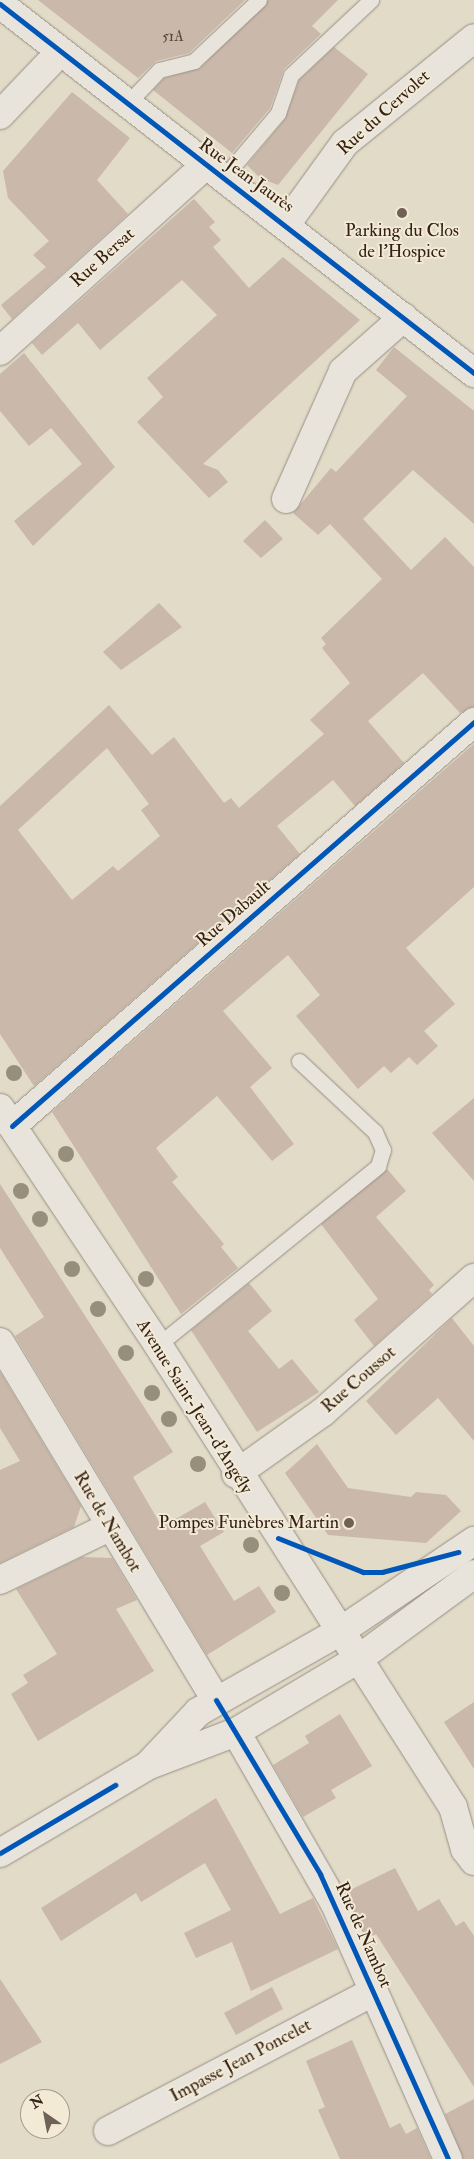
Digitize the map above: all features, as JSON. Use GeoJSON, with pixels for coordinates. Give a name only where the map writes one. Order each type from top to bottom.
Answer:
{"type":"FeatureCollection","features":[{"type":"Feature","properties":{"kind":"street","name":"Rue Jean Jaurès"},"geometry":{"type":"LineString","coordinates":[[0,4],[59,53],[287,223],[474,373]]}},
{"type":"Feature","properties":{"kind":"street","name":"Rue du Cervolet"},"geometry":{"type":"LineString","coordinates":[[287,223],[345,143],[474,38]]}},
{"type":"Feature","properties":{"kind":"street"},"geometry":{"type":"LineString","coordinates":[[0,115],[59,53]]}},
{"type":"Feature","properties":{"kind":"street","name":"Rue Bersat"},"geometry":{"type":"LineString","coordinates":[[0,351],[215,171]]}},
{"type":"Feature","properties":{"kind":"street"},"geometry":{"type":"LineString","coordinates":[[286,499],[344,371],[404,317]]}},
{"type":"Feature","properties":{"kind":"street","name":"Rue Dabault"},"geometry":{"type":"LineString","coordinates":[[6,1117],[474,722]]}},
{"type":"Feature","properties":{"kind":"street","name":"Avenue Saint-Jean-d'Angély"},"geometry":{"type":"LineString","coordinates":[[6,1117],[158,1345],[236,1474],[357,1660],[464,1814],[473,1857]]}},
{"type":"Feature","properties":{"kind":"street","name":"Rue Coussot"},"geometry":{"type":"LineString","coordinates":[[236,1474],[322,1412],[474,1278]]}},
{"type":"Feature","properties":{"kind":"street","name":"Rue de Nambot"},"geometry":{"type":"LineString","coordinates":[[0,1342],[109,1527],[216,1700]]}},
{"type":"Feature","properties":{"kind":"street"},"geometry":{"type":"LineString","coordinates":[[0,1580],[109,1527]]}},
{"type":"Feature","properties":{"kind":"street"},"geometry":{"type":"LineString","coordinates":[[147,1766],[198,1712],[216,1700],[339,1632],[474,1541]]}},
{"type":"Feature","properties":{"kind":"street"},"geometry":{"type":"LineString","coordinates":[[0,1853],[147,1766],[236,1732],[357,1660],[474,1574]]}},
{"type":"Feature","properties":{"kind":"street","name":"Rue de Nambot"},"geometry":{"type":"LineString","coordinates":[[236,1732],[320,1874],[448,2159]]}},
{"type":"Feature","properties":{"kind":"street","name":"Impasse Jean Poncelet"},"geometry":{"type":"LineString","coordinates":[[108,2130],[373,1992]]}},
{"type":"Feature","properties":{"kind":"lane"},"geometry":{"type":"LineString","coordinates":[[127,104],[159,70],[194,61],[259,0]]}},
{"type":"Feature","properties":{"kind":"lane"},"geometry":{"type":"LineString","coordinates":[[215,171],[278,113],[291,75],[371,0]]}},
{"type":"Feature","properties":{"kind":"lane"},"geometry":{"type":"LineString","coordinates":[[158,1345],[378,1166],[383,1150],[375,1132],[298,1061]]}},
{"type":"Feature","properties":{"kind":"building"},"geometry":{"type":"Polygon","coordinates":[[[38,0],[245,0],[189,53],[156,61],[138,78],[38,0]]]}},
{"type":"Feature","properties":{"kind":"building"},"geometry":{"type":"Polygon","coordinates":[[[268,0],[338,0],[312,26],[321,34],[284,69],[270,108],[232,153],[153,90],[164,78],[200,68],[268,0]]]}},
{"type":"Feature","properties":{"kind":"building"},"geometry":{"type":"Polygon","coordinates":[[[334,47],[368,74],[278,185],[260,178],[247,165],[285,119],[299,80],[334,47]]]}},
{"type":"Feature","properties":{"kind":"building"},"geometry":{"type":"Polygon","coordinates":[[[72,92],[130,138],[97,180],[128,214],[12,319],[1,305],[46,267],[33,255],[49,241],[8,198],[3,171],[72,92]]]}},
{"type":"Feature","properties":{"kind":"building"},"geometry":{"type":"Polygon","coordinates":[[[194,199],[215,222],[209,227],[221,240],[213,247],[249,288],[283,257],[360,320],[203,464],[218,470],[228,482],[209,498],[137,422],[163,397],[147,378],[217,315],[182,280],[100,350],[78,323],[42,355],[32,343],[194,199]]]}},
{"type":"Feature","properties":{"kind":"building"},"geometry":{"type":"Polygon","coordinates":[[[394,347],[474,411],[474,524],[413,470],[363,519],[411,570],[445,537],[474,567],[474,707],[460,713],[423,673],[368,721],[404,763],[355,806],[333,780],[277,826],[300,854],[34,1086],[0,1034],[0,806],[109,705],[152,755],[174,737],[224,803],[231,798],[239,808],[324,734],[310,720],[350,683],[322,648],[326,644],[321,638],[382,579],[330,524],[318,535],[293,513],[331,468],[336,472],[407,396],[376,370],[394,347]],[[107,748],[18,830],[72,900],[113,866],[118,871],[160,836],[141,810],[149,804],[107,748]]]}},
{"type":"Feature","properties":{"kind":"building"},"geometry":{"type":"Polygon","coordinates":[[[24,353],[115,467],[33,546],[14,521],[82,464],[51,428],[29,446],[0,411],[0,374],[24,353]]]}},
{"type":"Feature","properties":{"kind":"building"},"geometry":{"type":"Polygon","coordinates":[[[265,520],[283,539],[261,558],[243,541],[265,520]]]}},
{"type":"Feature","properties":{"kind":"building"},"geometry":{"type":"Polygon","coordinates":[[[159,603],[182,627],[121,670],[103,652],[159,603]]]}},
{"type":"Feature","properties":{"kind":"building"},"geometry":{"type":"Polygon","coordinates":[[[474,744],[474,887],[406,948],[455,1004],[424,1031],[438,1046],[417,1065],[409,1057],[391,1073],[384,1066],[358,1089],[296,1016],[320,995],[288,955],[223,1011],[272,1068],[250,1087],[294,1144],[272,1161],[217,1096],[156,1148],[178,1177],[172,1182],[224,1244],[221,1247],[238,1268],[181,1314],[52,1112],[474,744]]]}},
{"type":"Feature","properties":{"kind":"building"},"geometry":{"type":"Polygon","coordinates":[[[474,1098],[474,1181],[432,1133],[474,1098]]]}},
{"type":"Feature","properties":{"kind":"building"},"geometry":{"type":"Polygon","coordinates":[[[387,1169],[406,1191],[376,1217],[434,1285],[429,1290],[432,1294],[374,1346],[354,1320],[378,1299],[321,1224],[387,1169]]]}},
{"type":"Feature","properties":{"kind":"building"},"geometry":{"type":"Polygon","coordinates":[[[0,1184],[173,1452],[133,1477],[162,1527],[205,1502],[224,1532],[200,1546],[234,1601],[259,1586],[276,1612],[207,1655],[15,1336],[44,1317],[0,1248],[0,1184]]]}},
{"type":"Feature","properties":{"kind":"building"},"geometry":{"type":"Polygon","coordinates":[[[249,1283],[272,1311],[248,1331],[279,1369],[292,1359],[319,1392],[257,1432],[191,1330],[249,1283]]]}},
{"type":"Feature","properties":{"kind":"building"},"geometry":{"type":"Polygon","coordinates":[[[452,1318],[474,1346],[474,1441],[438,1398],[396,1435],[366,1401],[452,1318]]]}},
{"type":"Feature","properties":{"kind":"building"},"geometry":{"type":"Polygon","coordinates":[[[0,1372],[81,1506],[74,1527],[0,1563],[0,1470],[20,1461],[0,1428],[0,1372]]]}},
{"type":"Feature","properties":{"kind":"building"},"geometry":{"type":"Polygon","coordinates":[[[317,1444],[348,1488],[411,1497],[416,1492],[446,1495],[461,1511],[426,1543],[328,1535],[285,1473],[317,1444]]]}},
{"type":"Feature","properties":{"kind":"building"},"geometry":{"type":"Polygon","coordinates":[[[82,1557],[112,1558],[137,1600],[116,1609],[154,1671],[38,1741],[11,1694],[28,1683],[23,1675],[57,1654],[16,1589],[82,1557]]]}},
{"type":"Feature","properties":{"kind":"building"},"geometry":{"type":"Polygon","coordinates":[[[474,1702],[474,1769],[444,1722],[474,1702]]]}},
{"type":"Feature","properties":{"kind":"building"},"geometry":{"type":"Polygon","coordinates":[[[340,1714],[372,1766],[331,1790],[336,1798],[303,1817],[273,1765],[309,1743],[305,1736],[340,1714]]]}},
{"type":"Feature","properties":{"kind":"building"},"geometry":{"type":"Polygon","coordinates":[[[216,1798],[280,1914],[313,1898],[338,1949],[251,1991],[232,1942],[196,1958],[184,1933],[231,1910],[205,1863],[141,1902],[136,1893],[61,1941],[41,1908],[216,1798]]]}},
{"type":"Feature","properties":{"kind":"building"},"geometry":{"type":"Polygon","coordinates":[[[395,1868],[418,1911],[439,1899],[456,1926],[464,1921],[474,1936],[474,2087],[376,1934],[368,1939],[346,1892],[395,1868]]]}},
{"type":"Feature","properties":{"kind":"building"},"geometry":{"type":"Polygon","coordinates":[[[0,1979],[42,2042],[0,2064],[0,1979]]]}},
{"type":"Feature","properties":{"kind":"building"},"geometry":{"type":"Polygon","coordinates":[[[272,1987],[283,2009],[236,2035],[224,2013],[272,1987]]]}},
{"type":"Feature","properties":{"kind":"building"},"geometry":{"type":"Polygon","coordinates":[[[352,2040],[390,2128],[400,2123],[406,2134],[417,2128],[431,2159],[340,2159],[318,2110],[325,2107],[306,2061],[352,2040]]]}},
{"type":"Feature","properties":{"kind":"building"},"geometry":{"type":"Polygon","coordinates":[[[474,2099],[474,2159],[463,2159],[445,2114],[474,2099]]]}},
{"type":"Feature","properties":{"kind":"cycle path"},"geometry":{"type":"LineString","coordinates":[[0,4],[474,373]]}},
{"type":"Feature","properties":{"kind":"cycle path"},"geometry":{"type":"LineString","coordinates":[[12,1126],[474,722]]}},
{"type":"Feature","properties":{"kind":"cycle path"},"geometry":{"type":"LineString","coordinates":[[278,1538],[363,1572],[382,1572],[458,1552]]}},
{"type":"Feature","properties":{"kind":"cycle path"},"geometry":{"type":"LineString","coordinates":[[216,1700],[320,1874],[448,2159]]}},
{"type":"Feature","properties":{"kind":"cycle path"},"geometry":{"type":"LineString","coordinates":[[0,1853],[115,1785]]}},
{"type":"Feature","properties":{"kind":"place","name":"Parking du Clos de l'Hospice"},"geometry":{"type":"Point","coordinates":[402,213]}},
{"type":"Feature","properties":{"kind":"place","name":"Pompes Funèbres Martin"},"geometry":{"type":"Point","coordinates":[349,1523]}}]}
